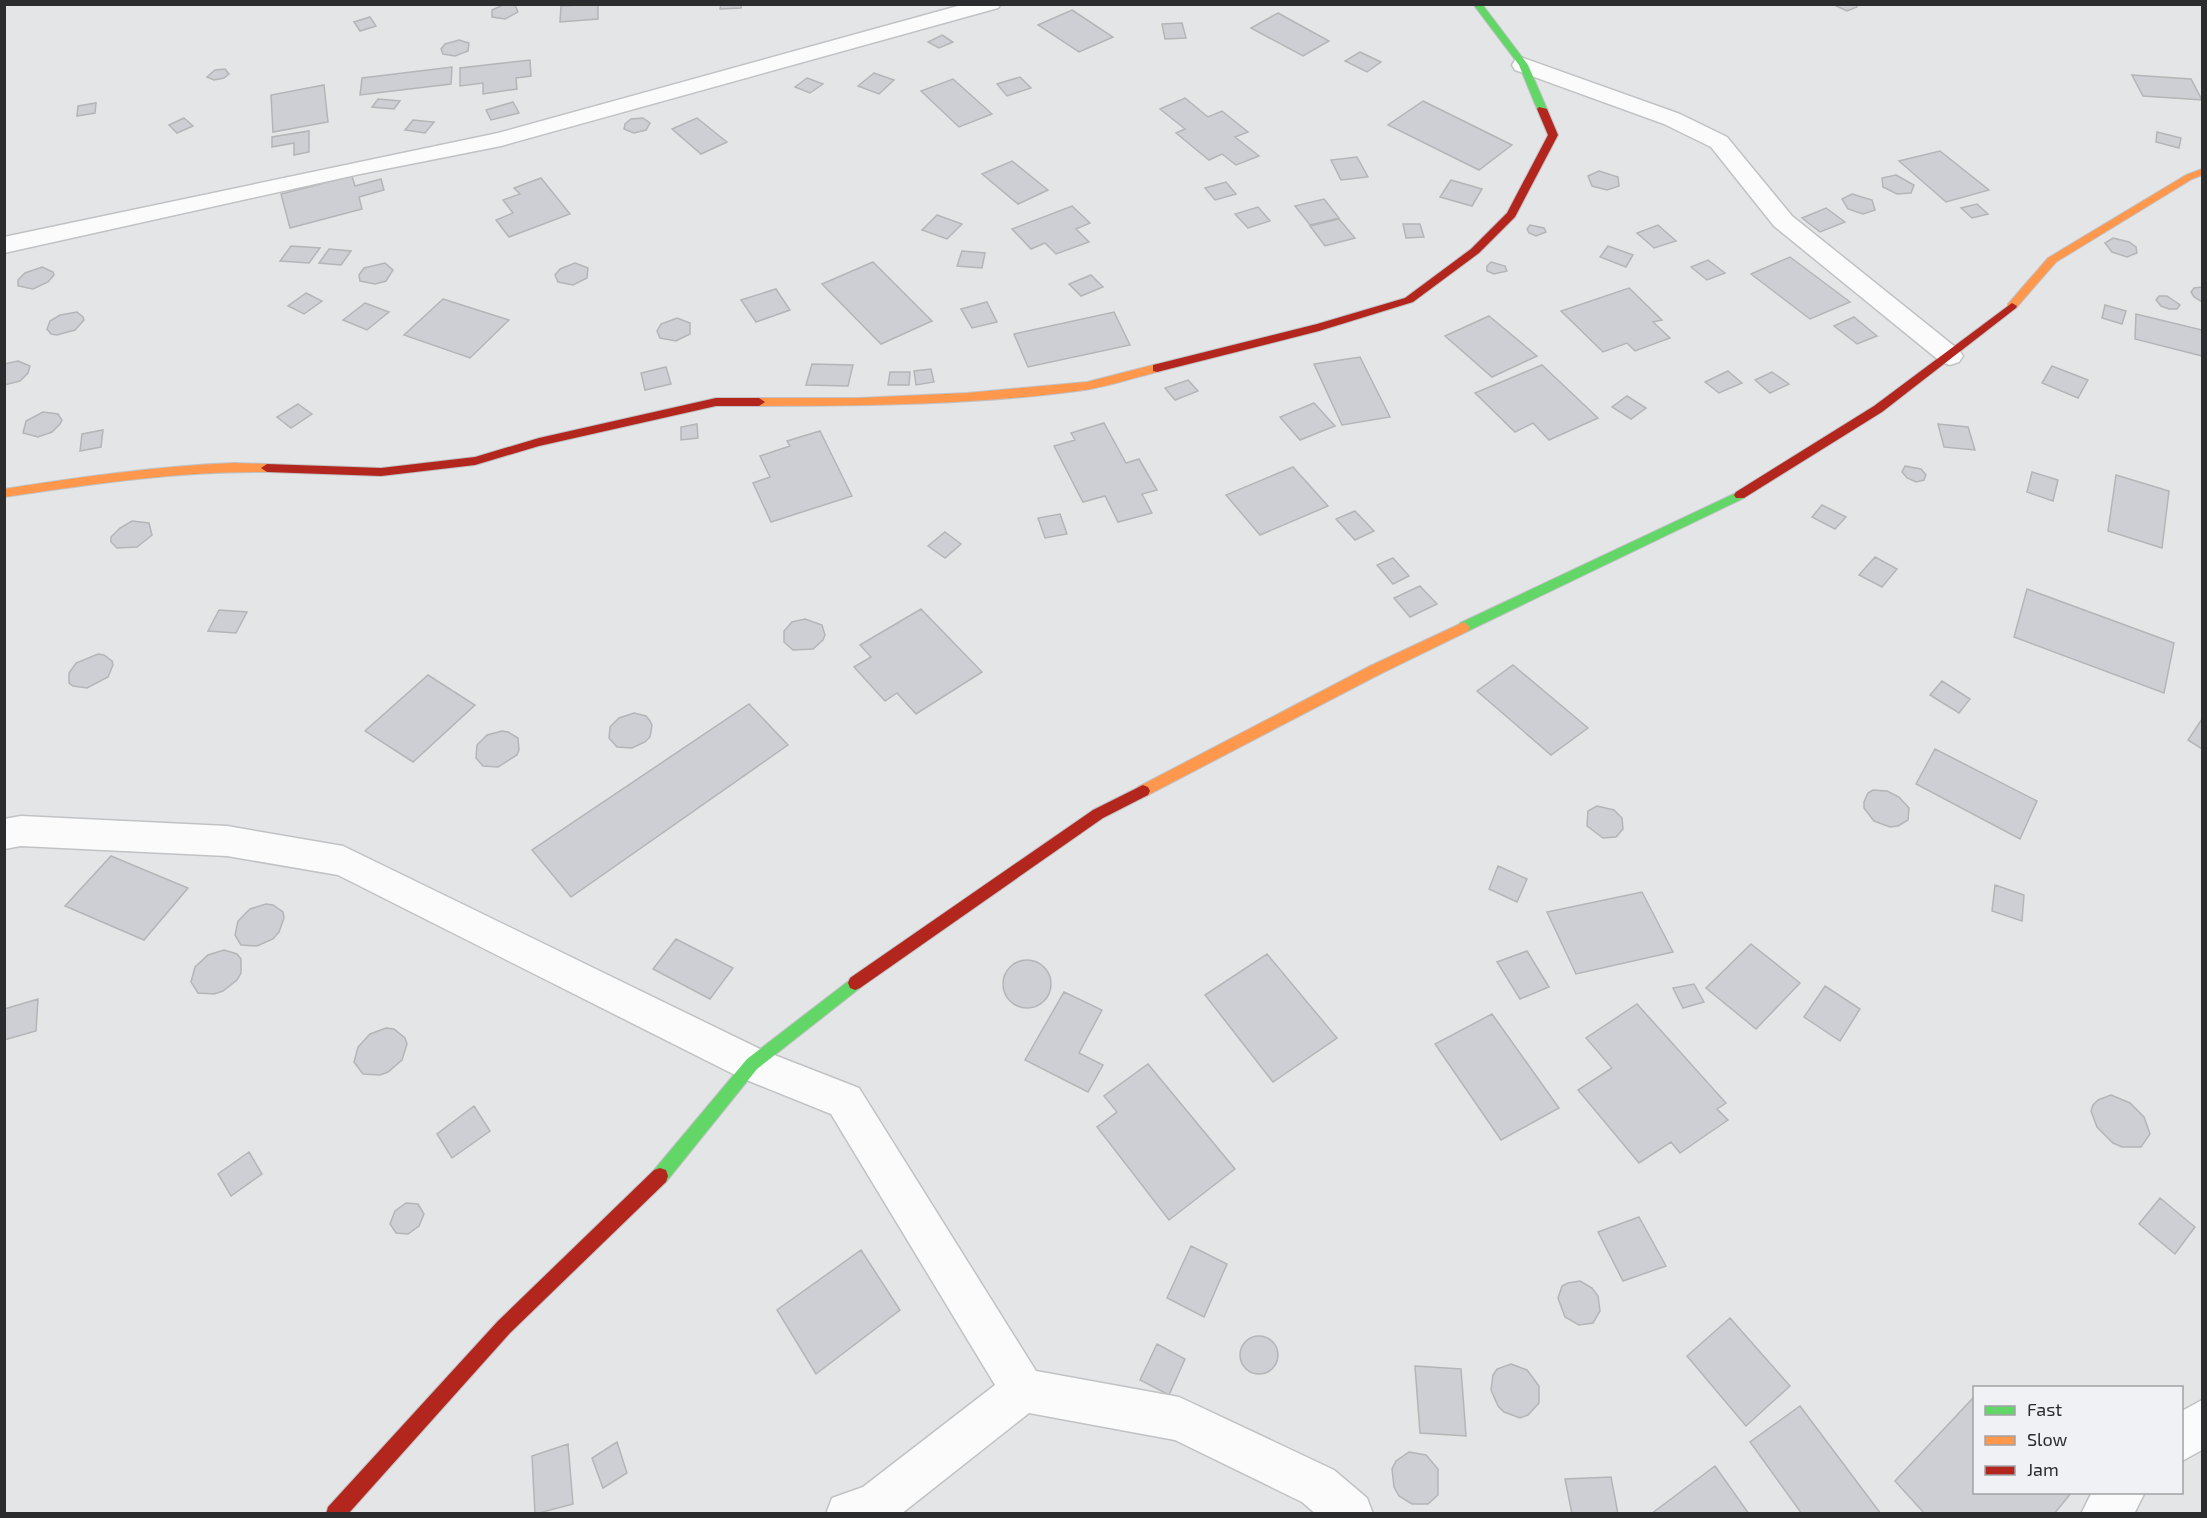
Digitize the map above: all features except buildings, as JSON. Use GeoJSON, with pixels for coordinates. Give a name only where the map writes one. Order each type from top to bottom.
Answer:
{"type":"FeatureCollection","features":[{"type":"Feature","properties":{"kind":"street"},"geometry":{"type":"LineString","coordinates":[[4,245],[360,166],[501,140],[991,4]]}},
{"type":"Feature","properties":{"kind":"street"},"geometry":{"type":"LineString","coordinates":[[4,493],[114,476],[231,467],[381,472],[475,461],[539,442],[716,402],[858,402],[967,397],[1087,386],[1318,327],[1409,300],[1475,251],[1511,215],[1553,135],[1522,65],[1477,4]]}},
{"type":"Feature","properties":{"kind":"street"},"geometry":{"type":"LineString","coordinates":[[1522,65],[1672,119],[1719,142],[1783,221],[1950,356]]}},
{"type":"Feature","properties":{"kind":"street"},"geometry":{"type":"LineString","coordinates":[[335,1514],[504,1327],[666,1171],[752,1064],[882,962],[1098,814],[1375,670],[1738,496],[1878,409],[1950,356],[2018,301],[2052,260],[2188,177],[2202,172]]}},
{"type":"Feature","properties":{"kind":"street"},"geometry":{"type":"LineString","coordinates":[[4,834],[21,831],[227,841],[343,861],[752,1064],[845,1101],[1023,1390],[1179,1419],[1318,1486],[1351,1514]]}},
{"type":"Feature","properties":{"kind":"street"},"geometry":{"type":"LineString","coordinates":[[867,1511],[1023,1390]]}},
{"type":"Feature","properties":{"kind":"street"},"geometry":{"type":"LineString","coordinates":[[2183,1437],[2202,1422]]}},
{"type":"Feature","properties":{"kind":"street"},"geometry":{"type":"LineString","coordinates":[[2103,1514],[2121,1494]]}},
{"type":"Feature","properties":{"kind":"traffic: fast"},"geometry":{"type":"LineString","coordinates":[[1477,4],[1523,65],[1542,109]]}},
{"type":"Feature","properties":{"kind":"traffic: fast"},"geometry":{"type":"LineString","coordinates":[[1464,627],[1740,495]]}},
{"type":"Feature","properties":{"kind":"traffic: fast"},"geometry":{"type":"LineString","coordinates":[[660,1176],[752,1064],[855,983]]}},
{"type":"Feature","properties":{"kind":"traffic: slow"},"geometry":{"type":"LineString","coordinates":[[2012,306],[2052,260],[2189,177],[2202,172]]}},
{"type":"Feature","properties":{"kind":"traffic: slow"},"geometry":{"type":"LineString","coordinates":[[759,402],[858,402],[967,397],[1087,386],[1157,368]]}},
{"type":"Feature","properties":{"kind":"traffic: slow"},"geometry":{"type":"LineString","coordinates":[[4,493],[168,471],[267,468]]}},
{"type":"Feature","properties":{"kind":"traffic: slow"},"geometry":{"type":"LineString","coordinates":[[1143,791],[1375,670],[1464,627]]}},
{"type":"Feature","properties":{"kind":"traffic: jam"},"geometry":{"type":"LineString","coordinates":[[1157,368],[1319,327],[1409,300],[1475,251],[1511,215],[1553,135],[1542,109]]}},
{"type":"Feature","properties":{"kind":"traffic: jam"},"geometry":{"type":"LineString","coordinates":[[1740,495],[1878,409],[2012,306]]}},
{"type":"Feature","properties":{"kind":"traffic: jam"},"geometry":{"type":"LineString","coordinates":[[267,468],[381,472],[475,461],[539,442],[716,402],[759,402]]}},
{"type":"Feature","properties":{"kind":"traffic: jam"},"geometry":{"type":"LineString","coordinates":[[855,983],[1098,814],[1143,791]]}},
{"type":"Feature","properties":{"kind":"traffic: jam"},"geometry":{"type":"LineString","coordinates":[[335,1514],[504,1327],[660,1176]]}}]}
